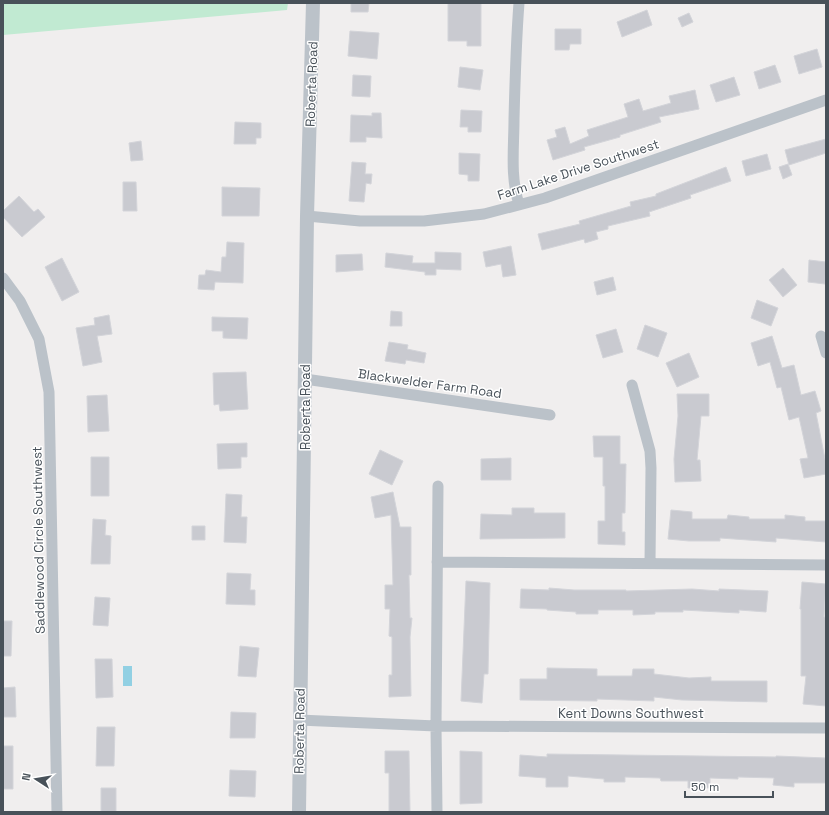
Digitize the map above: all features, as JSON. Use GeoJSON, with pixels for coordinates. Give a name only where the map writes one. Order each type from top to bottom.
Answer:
{"type":"FeatureCollection","features":[{"type":"Feature","properties":{"kind":"street","name":"Roberta Road"},"geometry":{"type":"LineString","coordinates":[[299,812],[299,720],[307,216],[313,3]]}},
{"type":"Feature","properties":{"kind":"street"},"geometry":{"type":"LineString","coordinates":[[519,204],[516,193],[513,164],[516,39],[520,3]]}},
{"type":"Feature","properties":{"kind":"street","name":"Farm Lake Drive Southwest"},"geometry":{"type":"LineString","coordinates":[[307,216],[360,221],[424,221],[464,217],[519,204],[603,178],[826,100]]}},
{"type":"Feature","properties":{"kind":"street","name":"Saddlewood Circle Southwest"},"geometry":{"type":"LineString","coordinates":[[3,278],[20,301],[39,340],[49,392],[57,812]]}},
{"type":"Feature","properties":{"kind":"street"},"geometry":{"type":"LineString","coordinates":[[820,336],[826,353]]}},
{"type":"Feature","properties":{"kind":"street","name":"Blackwelder Farm Road"},"geometry":{"type":"LineString","coordinates":[[305,379],[550,415]]}},
{"type":"Feature","properties":{"kind":"street"},"geometry":{"type":"LineString","coordinates":[[632,385],[650,456],[650,563]]}},
{"type":"Feature","properties":{"kind":"street"},"geometry":{"type":"LineString","coordinates":[[437,812],[436,726],[438,486]]}},
{"type":"Feature","properties":{"kind":"street"},"geometry":{"type":"LineString","coordinates":[[437,562],[826,565]]}},
{"type":"Feature","properties":{"kind":"street","name":"Kent Downs Southwest"},"geometry":{"type":"LineString","coordinates":[[299,720],[436,726],[826,728]]}},
{"type":"Feature","properties":{"kind":"green space"},"geometry":{"type":"Polygon","coordinates":[[[3,3],[288,3],[287,10],[3,35],[3,3]]]}},
{"type":"Feature","properties":{"kind":"green space"},"geometry":{"type":"Polygon","coordinates":[[[556,811],[761,811],[558,812],[556,811]]]}},
{"type":"Feature","properties":{"kind":"water"},"geometry":{"type":"Polygon","coordinates":[[[123,666],[132,666],[132,686],[123,686],[123,666]]]}},
{"type":"Feature","properties":{"kind":"building"},"geometry":{"type":"Polygon","coordinates":[[[351,3],[369,3],[368,12],[351,12],[351,3]]]}},
{"type":"Feature","properties":{"kind":"building"},"geometry":{"type":"Polygon","coordinates":[[[448,3],[481,3],[481,46],[467,46],[467,41],[448,41],[448,3]]]}},
{"type":"Feature","properties":{"kind":"building"},"geometry":{"type":"Polygon","coordinates":[[[647,10],[652,25],[622,37],[617,22],[647,10]]]}},
{"type":"Feature","properties":{"kind":"building"},"geometry":{"type":"Polygon","coordinates":[[[689,13],[693,22],[682,27],[678,18],[689,13]]]}},
{"type":"Feature","properties":{"kind":"building"},"geometry":{"type":"Polygon","coordinates":[[[555,29],[581,29],[581,44],[570,44],[569,50],[555,50],[555,29]]]}},
{"type":"Feature","properties":{"kind":"building"},"geometry":{"type":"Polygon","coordinates":[[[350,31],[379,33],[377,59],[348,56],[350,31]]]}},
{"type":"Feature","properties":{"kind":"building"},"geometry":{"type":"Polygon","coordinates":[[[817,49],[822,67],[799,74],[794,56],[817,49]]]}},
{"type":"Feature","properties":{"kind":"building"},"geometry":{"type":"Polygon","coordinates":[[[775,65],[781,82],[759,89],[754,72],[775,65]]]}},
{"type":"Feature","properties":{"kind":"building"},"geometry":{"type":"Polygon","coordinates":[[[460,67],[483,70],[480,90],[458,87],[460,67]]]}},
{"type":"Feature","properties":{"kind":"building"},"geometry":{"type":"Polygon","coordinates":[[[353,75],[371,76],[370,97],[352,96],[353,75]]]}},
{"type":"Feature","properties":{"kind":"building"},"geometry":{"type":"Polygon","coordinates":[[[734,77],[740,95],[716,102],[710,85],[734,77]]]}},
{"type":"Feature","properties":{"kind":"building"},"geometry":{"type":"Polygon","coordinates":[[[695,90],[699,109],[659,117],[661,122],[620,135],[620,137],[584,147],[585,150],[553,160],[547,140],[557,137],[555,130],[565,127],[570,144],[589,136],[587,130],[628,117],[624,104],[639,99],[643,111],[671,103],[669,96],[695,90]]]}},
{"type":"Feature","properties":{"kind":"building"},"geometry":{"type":"Polygon","coordinates":[[[461,110],[482,111],[481,132],[468,132],[468,127],[460,127],[461,110]]]}},
{"type":"Feature","properties":{"kind":"building"},"geometry":{"type":"Polygon","coordinates":[[[372,113],[381,113],[382,138],[366,137],[366,142],[350,142],[351,115],[372,116],[372,113]]]}},
{"type":"Feature","properties":{"kind":"building"},"geometry":{"type":"Polygon","coordinates":[[[235,122],[261,123],[261,138],[256,138],[256,144],[234,144],[235,122]]]}},
{"type":"Feature","properties":{"kind":"building"},"geometry":{"type":"Polygon","coordinates":[[[826,139],[826,153],[789,165],[785,150],[826,139]]]}},
{"type":"Feature","properties":{"kind":"building"},"geometry":{"type":"Polygon","coordinates":[[[141,141],[143,160],[131,161],[129,143],[141,141]]]}},
{"type":"Feature","properties":{"kind":"building"},"geometry":{"type":"Polygon","coordinates":[[[459,153],[480,154],[479,181],[468,181],[468,175],[459,174],[459,153]]]}},
{"type":"Feature","properties":{"kind":"building"},"geometry":{"type":"Polygon","coordinates":[[[767,154],[771,169],[746,176],[742,161],[767,154]]]}},
{"type":"Feature","properties":{"kind":"building"},"geometry":{"type":"Polygon","coordinates":[[[352,162],[366,163],[365,174],[372,174],[371,184],[366,183],[364,202],[349,201],[352,162]]]}},
{"type":"Feature","properties":{"kind":"building"},"geometry":{"type":"Polygon","coordinates":[[[788,164],[792,175],[783,179],[779,167],[788,164]]]}},
{"type":"Feature","properties":{"kind":"building"},"geometry":{"type":"Polygon","coordinates":[[[726,167],[731,181],[690,195],[691,198],[649,212],[650,216],[608,226],[608,229],[596,232],[598,239],[585,243],[584,239],[542,250],[538,234],[580,224],[579,221],[631,206],[630,202],[656,196],[656,194],[726,167]]]}},
{"type":"Feature","properties":{"kind":"building"},"geometry":{"type":"Polygon","coordinates":[[[123,182],[136,182],[137,211],[123,211],[123,182]]]}},
{"type":"Feature","properties":{"kind":"building"},"geometry":{"type":"Polygon","coordinates":[[[222,187],[260,188],[259,216],[222,216],[222,187]]]}},
{"type":"Feature","properties":{"kind":"building"},"geometry":{"type":"Polygon","coordinates":[[[19,196],[34,212],[38,209],[45,217],[22,237],[3,217],[3,211],[19,196]]]}},
{"type":"Feature","properties":{"kind":"building"},"geometry":{"type":"Polygon","coordinates":[[[227,242],[244,243],[243,283],[215,282],[214,290],[198,289],[199,275],[205,275],[206,270],[221,272],[222,257],[226,257],[227,242]]]}},
{"type":"Feature","properties":{"kind":"building"},"geometry":{"type":"Polygon","coordinates":[[[511,246],[516,275],[503,277],[501,264],[486,267],[483,252],[511,246]]]}},
{"type":"Feature","properties":{"kind":"building"},"geometry":{"type":"Polygon","coordinates":[[[435,252],[461,253],[461,270],[436,269],[436,275],[425,275],[425,272],[385,267],[386,253],[413,256],[412,263],[435,263],[435,252]]]}},
{"type":"Feature","properties":{"kind":"building"},"geometry":{"type":"Polygon","coordinates":[[[362,254],[363,270],[336,272],[336,255],[362,254]]]}},
{"type":"Feature","properties":{"kind":"building"},"geometry":{"type":"Polygon","coordinates":[[[62,258],[79,292],[62,301],[45,267],[62,258]]]}},
{"type":"Feature","properties":{"kind":"building"},"geometry":{"type":"Polygon","coordinates":[[[809,260],[826,262],[825,284],[808,282],[809,260]]]}},
{"type":"Feature","properties":{"kind":"building"},"geometry":{"type":"Polygon","coordinates":[[[783,268],[797,285],[783,297],[769,280],[783,268]]]}},
{"type":"Feature","properties":{"kind":"building"},"geometry":{"type":"Polygon","coordinates":[[[613,277],[616,290],[597,295],[594,282],[613,277]]]}},
{"type":"Feature","properties":{"kind":"building"},"geometry":{"type":"Polygon","coordinates":[[[757,300],[778,308],[771,326],[751,318],[757,300]]]}},
{"type":"Feature","properties":{"kind":"building"},"geometry":{"type":"Polygon","coordinates":[[[391,311],[402,312],[402,326],[390,326],[391,311]]]}},
{"type":"Feature","properties":{"kind":"building"},"geometry":{"type":"Polygon","coordinates":[[[109,315],[112,334],[97,336],[102,362],[83,366],[76,328],[95,325],[94,318],[109,315]]]}},
{"type":"Feature","properties":{"kind":"building"},"geometry":{"type":"Polygon","coordinates":[[[212,317],[248,318],[247,339],[223,338],[223,331],[212,331],[212,317]]]}},
{"type":"Feature","properties":{"kind":"building"},"geometry":{"type":"Polygon","coordinates":[[[645,325],[667,333],[658,357],[637,349],[645,325]]]}},
{"type":"Feature","properties":{"kind":"building"},"geometry":{"type":"Polygon","coordinates":[[[616,329],[623,352],[603,358],[596,335],[616,329]]]}},
{"type":"Feature","properties":{"kind":"building"},"geometry":{"type":"Polygon","coordinates":[[[772,336],[782,368],[794,365],[801,395],[815,391],[821,411],[816,413],[826,464],[826,474],[804,478],[800,459],[808,458],[799,417],[789,420],[781,387],[777,388],[770,362],[758,366],[751,343],[772,336]]]}},
{"type":"Feature","properties":{"kind":"building"},"geometry":{"type":"Polygon","coordinates":[[[389,342],[408,345],[407,349],[426,353],[424,363],[406,360],[405,364],[385,361],[389,342]]]}},
{"type":"Feature","properties":{"kind":"building"},"geometry":{"type":"Polygon","coordinates":[[[689,353],[699,377],[677,387],[666,363],[689,353]]]}},
{"type":"Feature","properties":{"kind":"building"},"geometry":{"type":"Polygon","coordinates":[[[246,372],[248,409],[220,411],[219,404],[214,405],[213,373],[246,372]]]}},
{"type":"Feature","properties":{"kind":"building"},"geometry":{"type":"Polygon","coordinates":[[[677,394],[709,394],[709,416],[701,416],[697,460],[700,460],[701,481],[675,482],[674,459],[678,416],[677,394]]]}},
{"type":"Feature","properties":{"kind":"building"},"geometry":{"type":"Polygon","coordinates":[[[107,395],[109,431],[88,432],[87,396],[107,395]]]}},
{"type":"Feature","properties":{"kind":"building"},"geometry":{"type":"Polygon","coordinates":[[[593,436],[620,436],[620,464],[626,464],[625,513],[622,513],[622,532],[625,532],[625,545],[598,544],[598,521],[605,521],[605,486],[603,486],[603,457],[594,457],[593,436]]]}},
{"type":"Feature","properties":{"kind":"building"},"geometry":{"type":"Polygon","coordinates":[[[247,443],[247,457],[241,457],[241,468],[218,469],[217,444],[247,443]]]}},
{"type":"Feature","properties":{"kind":"building"},"geometry":{"type":"Polygon","coordinates":[[[380,450],[403,461],[392,485],[369,474],[380,450]]]}},
{"type":"Feature","properties":{"kind":"building"},"geometry":{"type":"Polygon","coordinates":[[[91,457],[109,457],[109,496],[91,496],[91,457]]]}},
{"type":"Feature","properties":{"kind":"building"},"geometry":{"type":"Polygon","coordinates":[[[511,458],[511,480],[481,480],[481,459],[511,458]]]}},
{"type":"Feature","properties":{"kind":"building"},"geometry":{"type":"Polygon","coordinates":[[[393,492],[400,527],[411,527],[411,575],[409,575],[410,618],[412,618],[410,637],[411,696],[389,697],[389,675],[392,675],[392,637],[389,636],[390,609],[385,609],[385,585],[393,585],[391,515],[375,518],[371,497],[393,492]]]}},
{"type":"Feature","properties":{"kind":"building"},"geometry":{"type":"Polygon","coordinates":[[[226,494],[242,495],[241,517],[247,517],[246,543],[224,542],[226,494]]]}},
{"type":"Feature","properties":{"kind":"building"},"geometry":{"type":"Polygon","coordinates":[[[512,508],[534,508],[534,513],[565,513],[565,538],[480,539],[481,514],[512,515],[512,508]]]}},
{"type":"Feature","properties":{"kind":"building"},"geometry":{"type":"Polygon","coordinates":[[[671,510],[692,512],[692,519],[727,519],[728,515],[749,517],[749,519],[785,519],[785,515],[805,517],[805,521],[826,521],[826,542],[776,538],[776,542],[720,538],[720,541],[668,539],[671,510]]]}},
{"type":"Feature","properties":{"kind":"building"},"geometry":{"type":"Polygon","coordinates":[[[93,519],[106,520],[105,535],[111,536],[110,564],[91,564],[93,519]]]}},
{"type":"Feature","properties":{"kind":"building"},"geometry":{"type":"Polygon","coordinates":[[[192,526],[205,526],[205,540],[192,540],[192,526]]]}},
{"type":"Feature","properties":{"kind":"building"},"geometry":{"type":"Polygon","coordinates":[[[227,573],[251,574],[250,590],[255,590],[255,605],[226,604],[227,573]]]}},
{"type":"Feature","properties":{"kind":"building"},"geometry":{"type":"Polygon","coordinates":[[[466,581],[490,583],[488,674],[484,674],[482,703],[461,701],[466,581]]]}},
{"type":"Feature","properties":{"kind":"building"},"geometry":{"type":"Polygon","coordinates":[[[802,582],[826,584],[824,617],[826,617],[826,706],[803,704],[806,676],[801,676],[800,609],[802,582]]]}},
{"type":"Feature","properties":{"kind":"building"},"geometry":{"type":"Polygon","coordinates":[[[549,588],[626,591],[692,589],[719,591],[719,589],[768,591],[766,612],[739,610],[739,613],[683,610],[683,612],[655,612],[655,614],[633,615],[633,610],[598,610],[598,614],[576,614],[576,612],[520,608],[521,589],[549,590],[549,588]]]}},
{"type":"Feature","properties":{"kind":"building"},"geometry":{"type":"Polygon","coordinates":[[[95,597],[110,598],[108,626],[93,625],[95,597]]]}},
{"type":"Feature","properties":{"kind":"building"},"geometry":{"type":"Polygon","coordinates":[[[3,621],[12,621],[11,656],[3,656],[3,621]]]}},
{"type":"Feature","properties":{"kind":"building"},"geometry":{"type":"Polygon","coordinates":[[[240,646],[259,648],[256,677],[238,676],[240,646]]]}},
{"type":"Feature","properties":{"kind":"building"},"geometry":{"type":"Polygon","coordinates":[[[95,659],[112,659],[113,697],[96,698],[95,659]]]}},
{"type":"Feature","properties":{"kind":"building"},"geometry":{"type":"Polygon","coordinates":[[[547,668],[597,669],[597,676],[632,676],[633,669],[654,669],[654,674],[689,678],[711,677],[711,681],[767,681],[767,702],[682,700],[654,697],[654,701],[597,699],[597,701],[520,700],[520,679],[547,679],[547,668]]]}},
{"type":"Feature","properties":{"kind":"building"},"geometry":{"type":"Polygon","coordinates":[[[15,687],[16,717],[3,717],[3,688],[15,687]]]}},
{"type":"Feature","properties":{"kind":"building"},"geometry":{"type":"Polygon","coordinates":[[[231,712],[256,713],[255,738],[230,738],[231,712]]]}},
{"type":"Feature","properties":{"kind":"building"},"geometry":{"type":"Polygon","coordinates":[[[97,727],[115,727],[114,766],[96,766],[97,727]]]}},
{"type":"Feature","properties":{"kind":"building"},"geometry":{"type":"Polygon","coordinates":[[[3,746],[13,746],[13,789],[3,789],[3,746]]]}},
{"type":"Feature","properties":{"kind":"building"},"geometry":{"type":"Polygon","coordinates":[[[385,751],[409,751],[410,812],[389,812],[389,773],[385,773],[385,751]]]}},
{"type":"Feature","properties":{"kind":"building"},"geometry":{"type":"Polygon","coordinates":[[[460,751],[482,752],[482,803],[460,804],[460,751]]]}},
{"type":"Feature","properties":{"kind":"building"},"geometry":{"type":"Polygon","coordinates":[[[547,754],[776,756],[826,758],[826,783],[794,783],[794,787],[773,785],[774,778],[710,778],[710,788],[688,788],[688,781],[661,781],[660,778],[625,777],[625,782],[604,782],[604,779],[568,776],[568,787],[546,787],[546,778],[519,776],[520,755],[547,757],[547,754]]]}},
{"type":"Feature","properties":{"kind":"building"},"geometry":{"type":"Polygon","coordinates":[[[230,770],[256,771],[255,797],[229,796],[230,770]]]}},
{"type":"Feature","properties":{"kind":"building"},"geometry":{"type":"Polygon","coordinates":[[[101,788],[116,788],[116,812],[101,812],[101,788]]]}}]}
